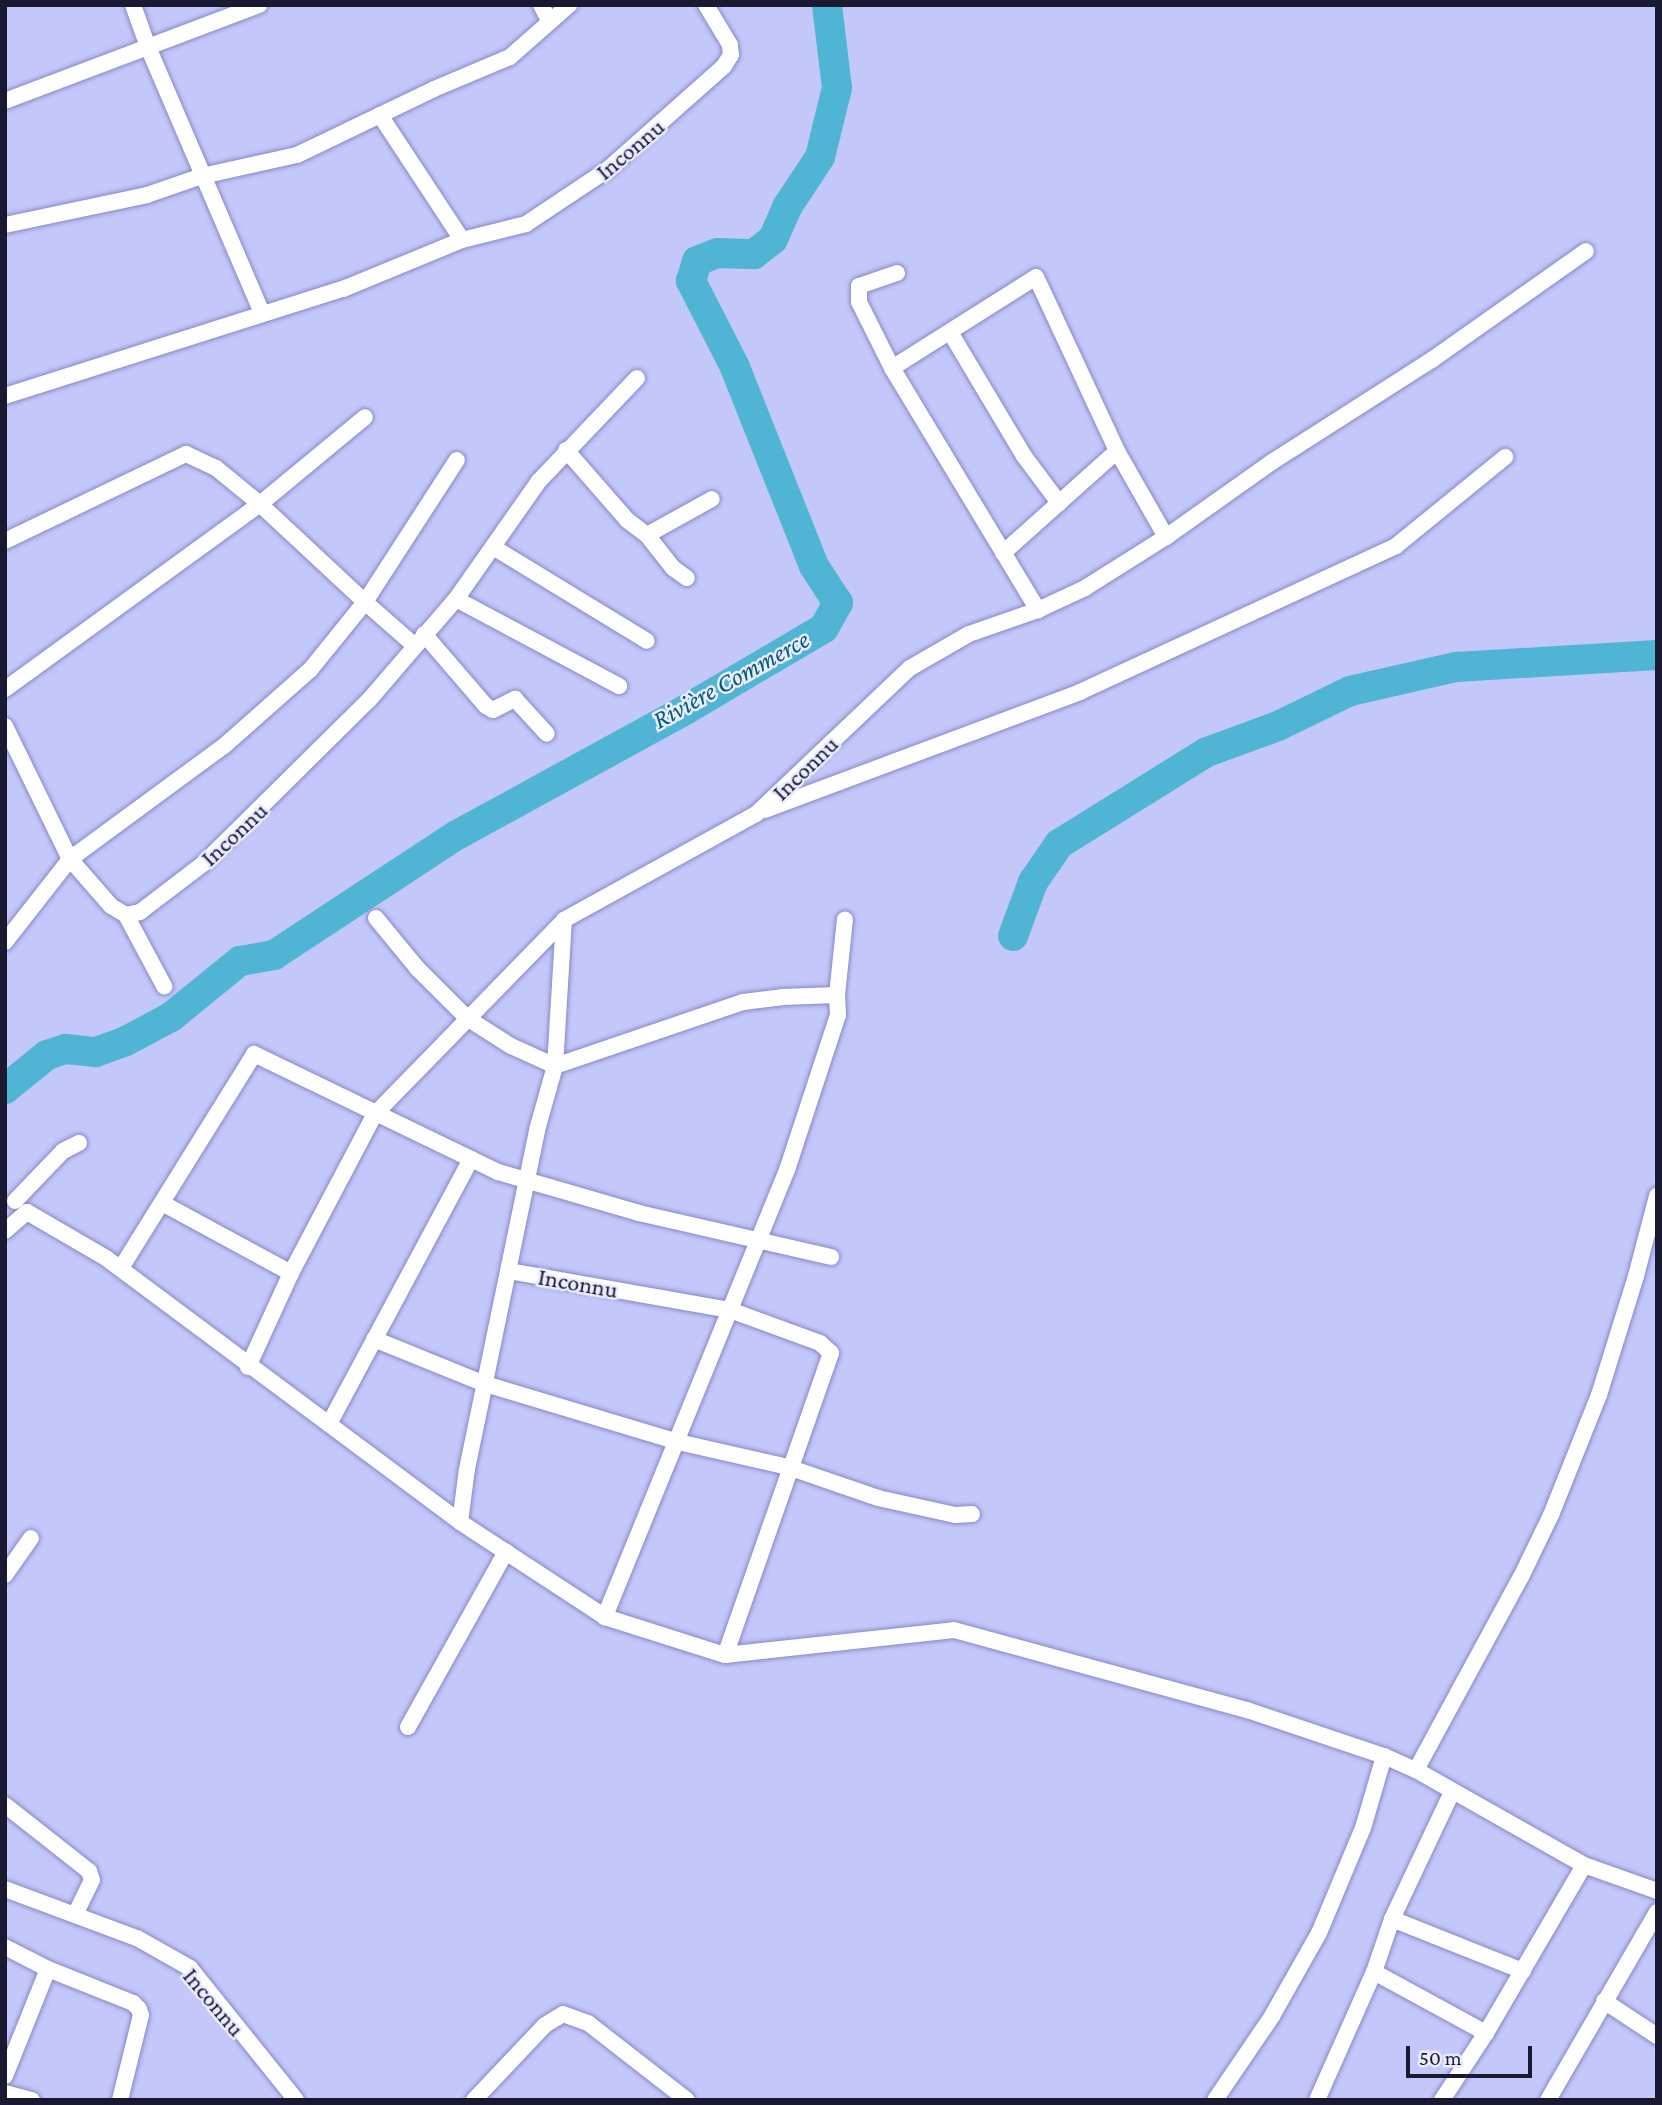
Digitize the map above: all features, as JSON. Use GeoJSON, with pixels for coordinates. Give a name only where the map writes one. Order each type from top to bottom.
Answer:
{"type":"FeatureCollection","features":[{"type":"Feature","properties":{"kind":"street"},"geometry":{"type":"LineString","coordinates":[[133,5],[202,176],[262,313]]}},
{"type":"Feature","properties":{"kind":"street"},"geometry":{"type":"LineString","coordinates":[[5,101],[148,47],[225,11],[259,5]]}},
{"type":"Feature","properties":{"kind":"street"},"geometry":{"type":"LineString","coordinates":[[541,5],[550,22]]}},
{"type":"Feature","properties":{"kind":"street"},"geometry":{"type":"LineString","coordinates":[[5,225],[147,195],[202,176],[297,155],[510,57],[569,5]]}},
{"type":"Feature","properties":{"kind":"street","name":"Inconnu"},"geometry":{"type":"LineString","coordinates":[[5,396],[343,289],[462,240],[526,224],[567,199],[644,139],[724,66],[731,55],[730,45],[706,5]]}},
{"type":"Feature","properties":{"kind":"street"},"geometry":{"type":"LineString","coordinates":[[380,115],[462,240]]}},
{"type":"Feature","properties":{"kind":"street","name":"Inconnu"},"geometry":{"type":"LineString","coordinates":[[248,1367],[291,1273],[375,1114],[564,920],[756,814],[910,667],[970,634],[1038,610],[1085,588],[1166,537],[1272,462],[1433,359],[1586,251]]}},
{"type":"Feature","properties":{"kind":"street"},"geometry":{"type":"LineString","coordinates":[[897,273],[859,286],[859,302],[892,368],[1038,610]]}},
{"type":"Feature","properties":{"kind":"street"},"geometry":{"type":"LineString","coordinates":[[892,368],[1036,277],[1117,451],[1166,537]]}},
{"type":"Feature","properties":{"kind":"street"},"geometry":{"type":"LineString","coordinates":[[950,332],[1024,456],[1059,503]]}},
{"type":"Feature","properties":{"kind":"street","name":"Inconnu"},"geometry":{"type":"LineString","coordinates":[[126,915],[140,912],[204,863],[369,700],[456,599],[539,481],[637,378]]}},
{"type":"Feature","properties":{"kind":"street"},"geometry":{"type":"LineString","coordinates":[[5,689],[260,504],[365,417]]}},
{"type":"Feature","properties":{"kind":"street"},"geometry":{"type":"LineString","coordinates":[[566,450],[627,520],[647,535],[673,568],[687,578]]}},
{"type":"Feature","properties":{"kind":"street"},"geometry":{"type":"LineString","coordinates":[[1003,553],[1117,451]]}},
{"type":"Feature","properties":{"kind":"street"},"geometry":{"type":"LineString","coordinates":[[5,541],[187,454],[216,468],[260,504],[365,602],[419,640],[486,706],[493,710],[515,699],[547,734]]}},
{"type":"Feature","properties":{"kind":"street"},"geometry":{"type":"LineString","coordinates":[[756,814],[1080,692],[1396,546],[1505,457]]}},
{"type":"Feature","properties":{"kind":"street"},"geometry":{"type":"LineString","coordinates":[[5,942],[75,855],[224,746],[310,670],[365,602],[457,460]]}},
{"type":"Feature","properties":{"kind":"street"},"geometry":{"type":"LineString","coordinates":[[647,535],[712,499]]}},
{"type":"Feature","properties":{"kind":"street"},"geometry":{"type":"LineString","coordinates":[[492,547],[647,641]]}},
{"type":"Feature","properties":{"kind":"street"},"geometry":{"type":"LineString","coordinates":[[456,599],[618,686]]}},
{"type":"Feature","properties":{"kind":"street"},"geometry":{"type":"LineString","coordinates":[[5,726],[75,855],[111,906],[126,915],[163,986]]}},
{"type":"Feature","properties":{"kind":"street"},"geometry":{"type":"LineString","coordinates":[[376,918],[417,968],[467,1018],[511,1046],[555,1066],[743,1002],[837,995]]}},
{"type":"Feature","properties":{"kind":"street"},"geometry":{"type":"LineString","coordinates":[[605,1617],[787,1170],[810,1104],[838,1015],[837,995],[845,919]]}},
{"type":"Feature","properties":{"kind":"street","name":"Inconnu"},"geometry":{"type":"LineString","coordinates":[[460,1522],[467,1469],[527,1182],[555,1066],[564,920]]}},
{"type":"Feature","properties":{"kind":"street"},"geometry":{"type":"LineString","coordinates":[[121,1268],[254,1054],[375,1114],[527,1182],[639,1213],[831,1257]]}},
{"type":"Feature","properties":{"kind":"street"},"geometry":{"type":"LineString","coordinates":[[5,1231],[16,1202],[63,1151],[79,1143]]}},
{"type":"Feature","properties":{"kind":"street"},"geometry":{"type":"LineString","coordinates":[[329,1424],[471,1159]]}},
{"type":"Feature","properties":{"kind":"street"},"geometry":{"type":"LineString","coordinates":[[1416,1770],[1521,1577],[1551,1515],[1600,1395],[1657,1196]]}},
{"type":"Feature","properties":{"kind":"street"},"geometry":{"type":"LineString","coordinates":[[16,1202],[121,1268],[248,1367],[460,1522],[605,1617],[725,1655],[954,1630],[1247,1710],[1384,1756],[1416,1770],[1584,1865],[1657,1891]]}},
{"type":"Feature","properties":{"kind":"street"},"geometry":{"type":"LineString","coordinates":[[162,1203],[291,1273]]}},
{"type":"Feature","properties":{"kind":"street","name":"Inconnu"},"geometry":{"type":"LineString","coordinates":[[509,1271],[730,1310],[820,1343],[831,1353],[788,1467]]}},
{"type":"Feature","properties":{"kind":"street"},"geometry":{"type":"LineString","coordinates":[[374,1339],[485,1384],[678,1442],[788,1467],[878,1497],[955,1515],[972,1514]]}},
{"type":"Feature","properties":{"kind":"street"},"geometry":{"type":"LineString","coordinates":[[725,1655],[788,1467]]}},
{"type":"Feature","properties":{"kind":"street"},"geometry":{"type":"LineString","coordinates":[[5,1574],[32,1538]]}},
{"type":"Feature","properties":{"kind":"street"},"geometry":{"type":"LineString","coordinates":[[408,1727],[506,1552]]}},
{"type":"Feature","properties":{"kind":"street"},"geometry":{"type":"LineString","coordinates":[[1215,2100],[1272,2016],[1319,1933],[1363,1828],[1384,1756]]}},
{"type":"Feature","properties":{"kind":"street"},"geometry":{"type":"LineString","coordinates":[[1317,2100],[1374,1972],[1392,1919],[1452,1792]]}},
{"type":"Feature","properties":{"kind":"street"},"geometry":{"type":"LineString","coordinates":[[5,1805],[89,1871],[92,1880],[75,1914]]}},
{"type":"Feature","properties":{"kind":"street"},"geometry":{"type":"LineString","coordinates":[[1442,2100],[1486,2033],[1584,1865]]}},
{"type":"Feature","properties":{"kind":"street","name":"Inconnu"},"geometry":{"type":"LineString","coordinates":[[5,1888],[137,1938],[190,1968],[296,2100]]}},
{"type":"Feature","properties":{"kind":"street"},"geometry":{"type":"LineString","coordinates":[[1548,2100],[1657,1912]]}},
{"type":"Feature","properties":{"kind":"street"},"geometry":{"type":"LineString","coordinates":[[1392,1919],[1523,1971]]}},
{"type":"Feature","properties":{"kind":"street"},"geometry":{"type":"LineString","coordinates":[[5,1947],[48,1969],[132,2003],[139,2009],[141,2015],[120,2100]]}},
{"type":"Feature","properties":{"kind":"street"},"geometry":{"type":"LineString","coordinates":[[5,2076],[48,1969]]}},
{"type":"Feature","properties":{"kind":"street"},"geometry":{"type":"LineString","coordinates":[[1374,1972],[1486,2033]]}},
{"type":"Feature","properties":{"kind":"street"},"geometry":{"type":"LineString","coordinates":[[1605,2001],[1657,2035]]}},
{"type":"Feature","properties":{"kind":"street"},"geometry":{"type":"LineString","coordinates":[[474,2100],[545,2025],[563,2014],[588,2023],[687,2100]]}},
{"type":"Feature","properties":{"kind":"street"},"geometry":{"type":"LineString","coordinates":[[5,2094],[32,2100]]}},
{"type":"Feature","properties":{"kind":"waterway","name":"Rivière Commerce"},"geometry":{"type":"LineString","coordinates":[[5,1089],[47,1055],[66,1049],[96,1052],[124,1042],[171,1017],[240,961],[274,955],[457,835],[685,710],[824,628],[838,603],[814,566],[735,367],[691,281],[697,261],[718,253],[754,254],[773,239],[787,207],[820,157],[837,88],[827,5]]}},
{"type":"Feature","properties":{"kind":"waterway"},"geometry":{"type":"LineString","coordinates":[[1013,936],[1033,882],[1059,844],[1207,752],[1278,726],[1350,691],[1456,667],[1657,655]]}}]}
